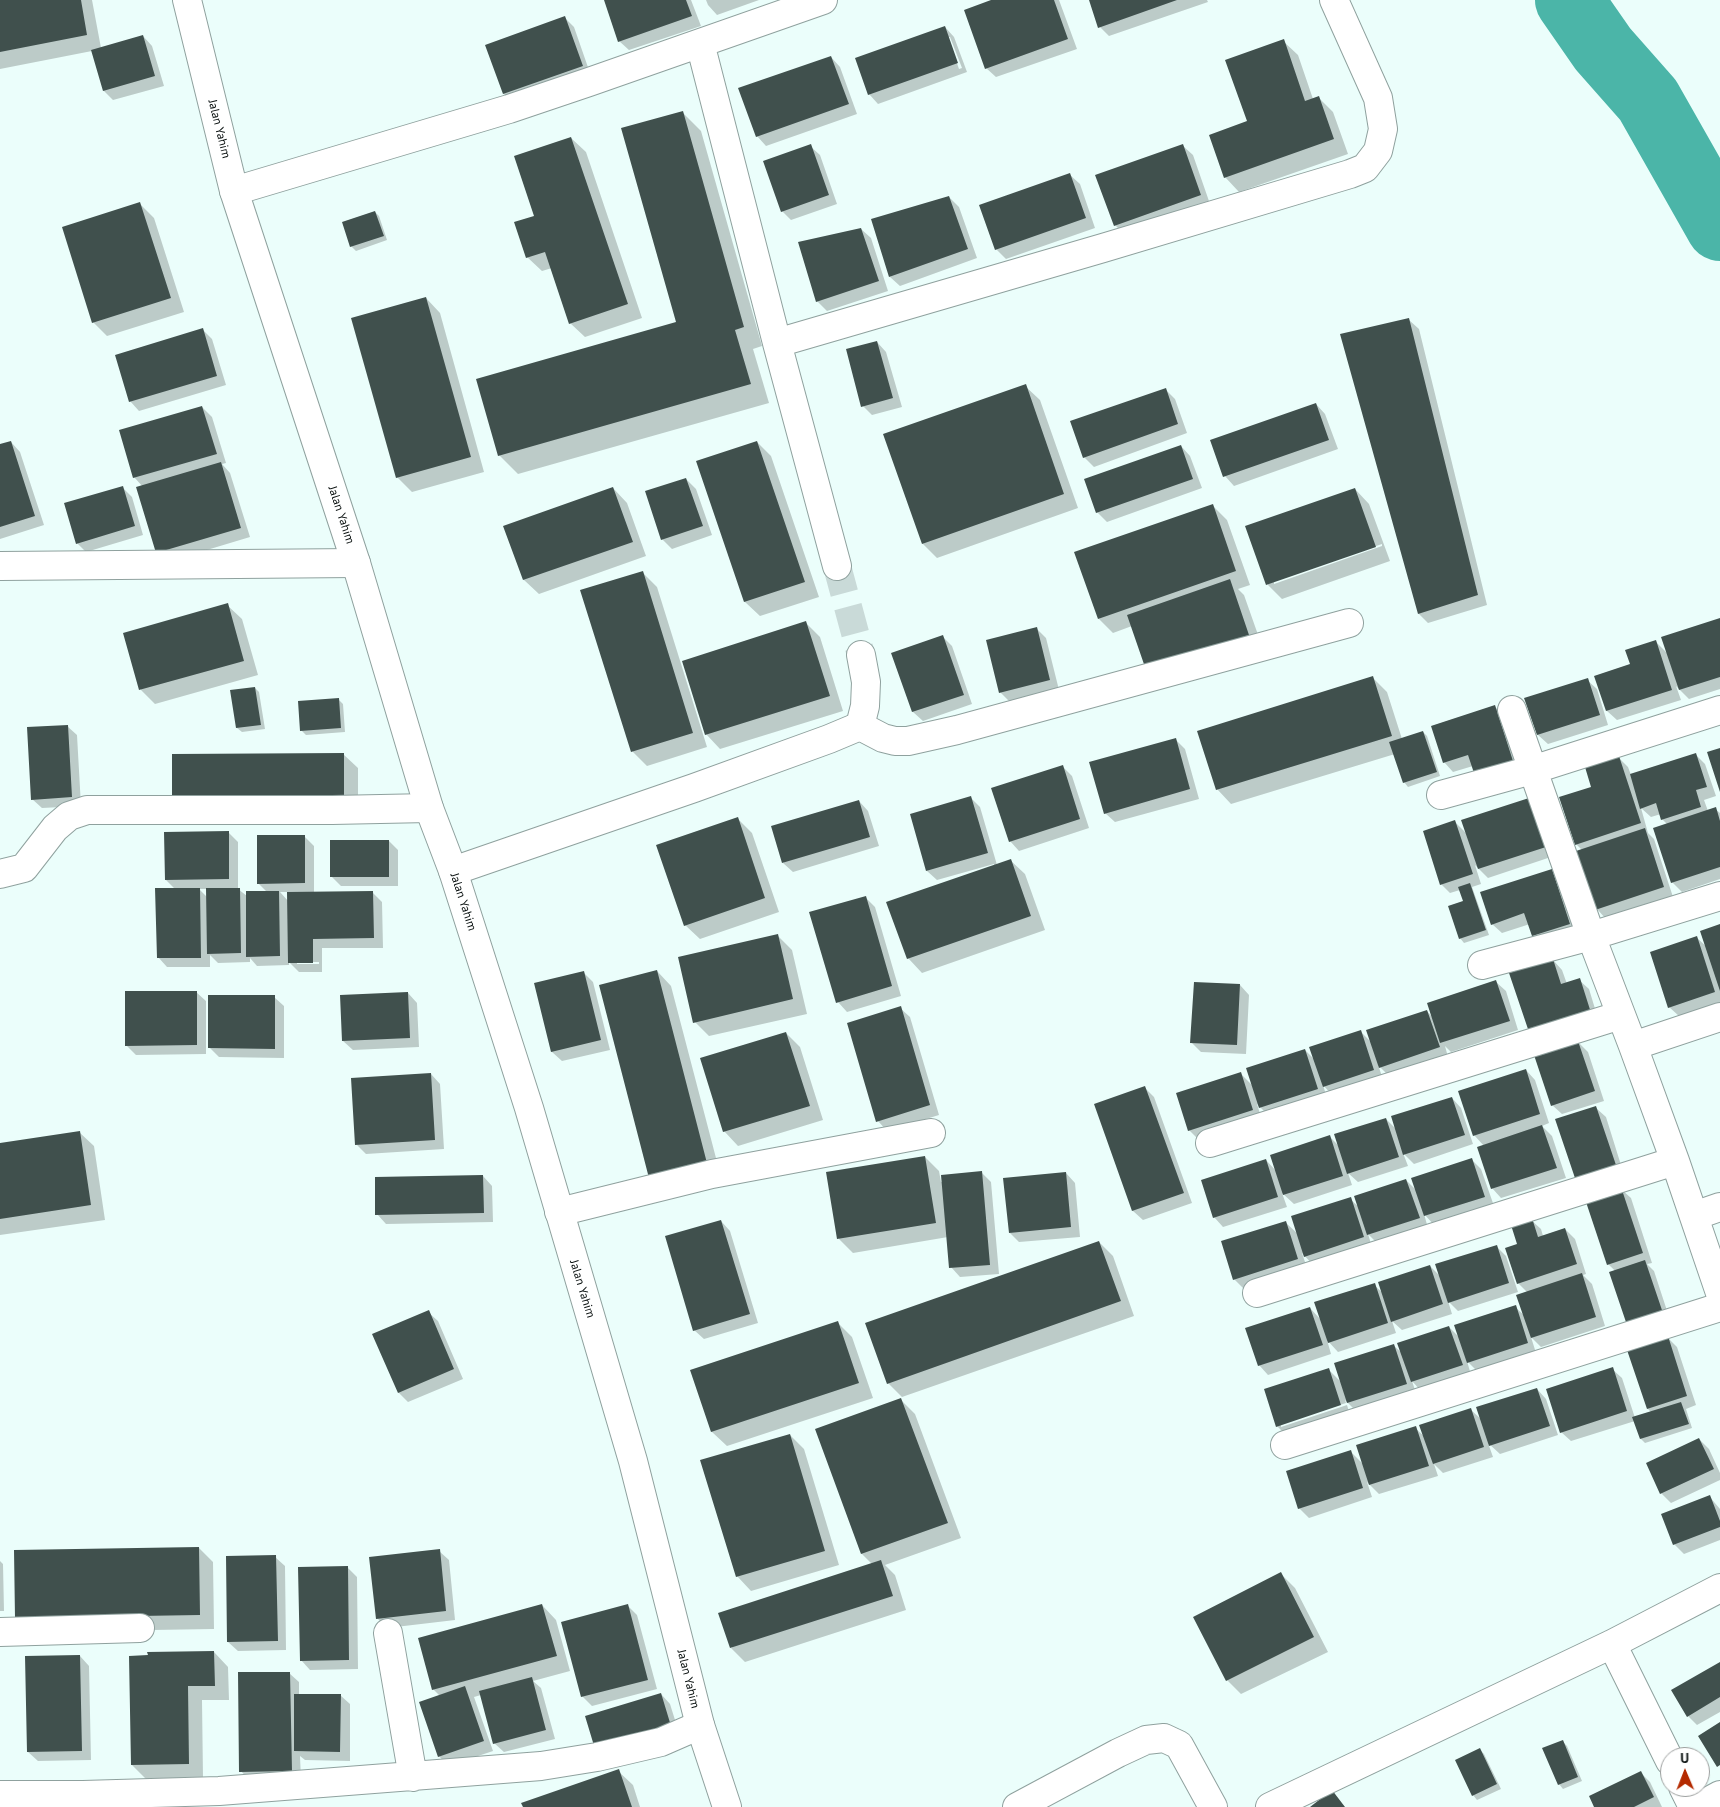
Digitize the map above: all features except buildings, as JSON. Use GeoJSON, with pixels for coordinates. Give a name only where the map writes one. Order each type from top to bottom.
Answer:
{"type":"FeatureCollection","features":[{"type":"Feature","properties":{"kind":"street","name":"Jalan Yahim"},"geometry":{"type":"LineString","coordinates":[[187,0],[234,191],[356,563],[429,808],[453,871],[529,1108],[633,1461],[700,1725],[727,1807]]}},
{"type":"Feature","properties":{"kind":"street"},"geometry":{"type":"LineString","coordinates":[[234,191],[509,108],[823,0]]}},
{"type":"Feature","properties":{"kind":"street"},"geometry":{"type":"LineString","coordinates":[[777,343],[1103,248],[1365,168],[1378,151],[1383,129],[1378,98],[1334,0]]}},
{"type":"Feature","properties":{"kind":"street"},"geometry":{"type":"LineString","coordinates":[[700,43],[777,343],[838,566]]}},
{"type":"Feature","properties":{"kind":"street"},"geometry":{"type":"LineString","coordinates":[[0,566],[356,563]]}},
{"type":"Feature","properties":{"kind":"street"},"geometry":{"type":"LineString","coordinates":[[453,871],[694,788],[860,726],[884,738],[895,741],[908,741],[958,730],[1349,623]]}},
{"type":"Feature","properties":{"kind":"street"},"geometry":{"type":"LineString","coordinates":[[860,726],[865,706],[866,682],[862,655]]}},
{"type":"Feature","properties":{"kind":"street"},"geometry":{"type":"LineString","coordinates":[[1512,710],[1591,936],[1675,1161],[1720,1293]]}},
{"type":"Feature","properties":{"kind":"street"},"geometry":{"type":"LineString","coordinates":[[1441,795],[1532,770],[1720,710]]}},
{"type":"Feature","properties":{"kind":"street"},"geometry":{"type":"LineString","coordinates":[[0,874],[24,868],[55,828],[69,816],[87,810],[429,808]]}},
{"type":"Feature","properties":{"kind":"street"},"geometry":{"type":"LineString","coordinates":[[1482,965],[1591,936],[1720,896]]}},
{"type":"Feature","properties":{"kind":"street"},"geometry":{"type":"LineString","coordinates":[[1210,1142],[1621,1015]]}},
{"type":"Feature","properties":{"kind":"street"},"geometry":{"type":"LineString","coordinates":[[1633,1046],[1720,1017]]}},
{"type":"Feature","properties":{"kind":"street"},"geometry":{"type":"LineString","coordinates":[[559,1212],[712,1174],[931,1133]]}},
{"type":"Feature","properties":{"kind":"street"},"geometry":{"type":"LineString","coordinates":[[1257,1293],[1675,1161]]}},
{"type":"Feature","properties":{"kind":"street"},"geometry":{"type":"LineString","coordinates":[[1694,1216],[1720,1207]]}},
{"type":"Feature","properties":{"kind":"street"},"geometry":{"type":"LineString","coordinates":[[1285,1445],[1720,1307]]}},
{"type":"Feature","properties":{"kind":"street"},"geometry":{"type":"LineString","coordinates":[[1270,1807],[1612,1644],[1720,1588]]}},
{"type":"Feature","properties":{"kind":"street"},"geometry":{"type":"LineString","coordinates":[[0,1632],[140,1628]]}},
{"type":"Feature","properties":{"kind":"street"},"geometry":{"type":"LineString","coordinates":[[388,1633],[412,1776]]}},
{"type":"Feature","properties":{"kind":"street"},"geometry":{"type":"LineString","coordinates":[[1612,1644],[1663,1747]]}},
{"type":"Feature","properties":{"kind":"street"},"geometry":{"type":"LineString","coordinates":[[0,1795],[83,1795],[219,1791],[541,1766],[597,1757],[661,1742],[700,1725]]}},
{"type":"Feature","properties":{"kind":"street"},"geometry":{"type":"LineString","coordinates":[[1018,1807],[1118,1753],[1146,1740],[1164,1738],[1179,1745],[1213,1807]]}},
{"type":"Feature","properties":{"kind":"street"},"geometry":{"type":"LineString","coordinates":[[1698,1807],[1720,1796]]}},
{"type":"Feature","properties":{"kind":"waterway"},"geometry":{"type":"LineString","coordinates":[[1569,0],[1603,49],[1648,100],[1720,227]]}},
{"type":"Feature","properties":{"kind":"tunnel"},"geometry":{"type":"LineString","coordinates":[[837,566],[861,655]]}}]}
